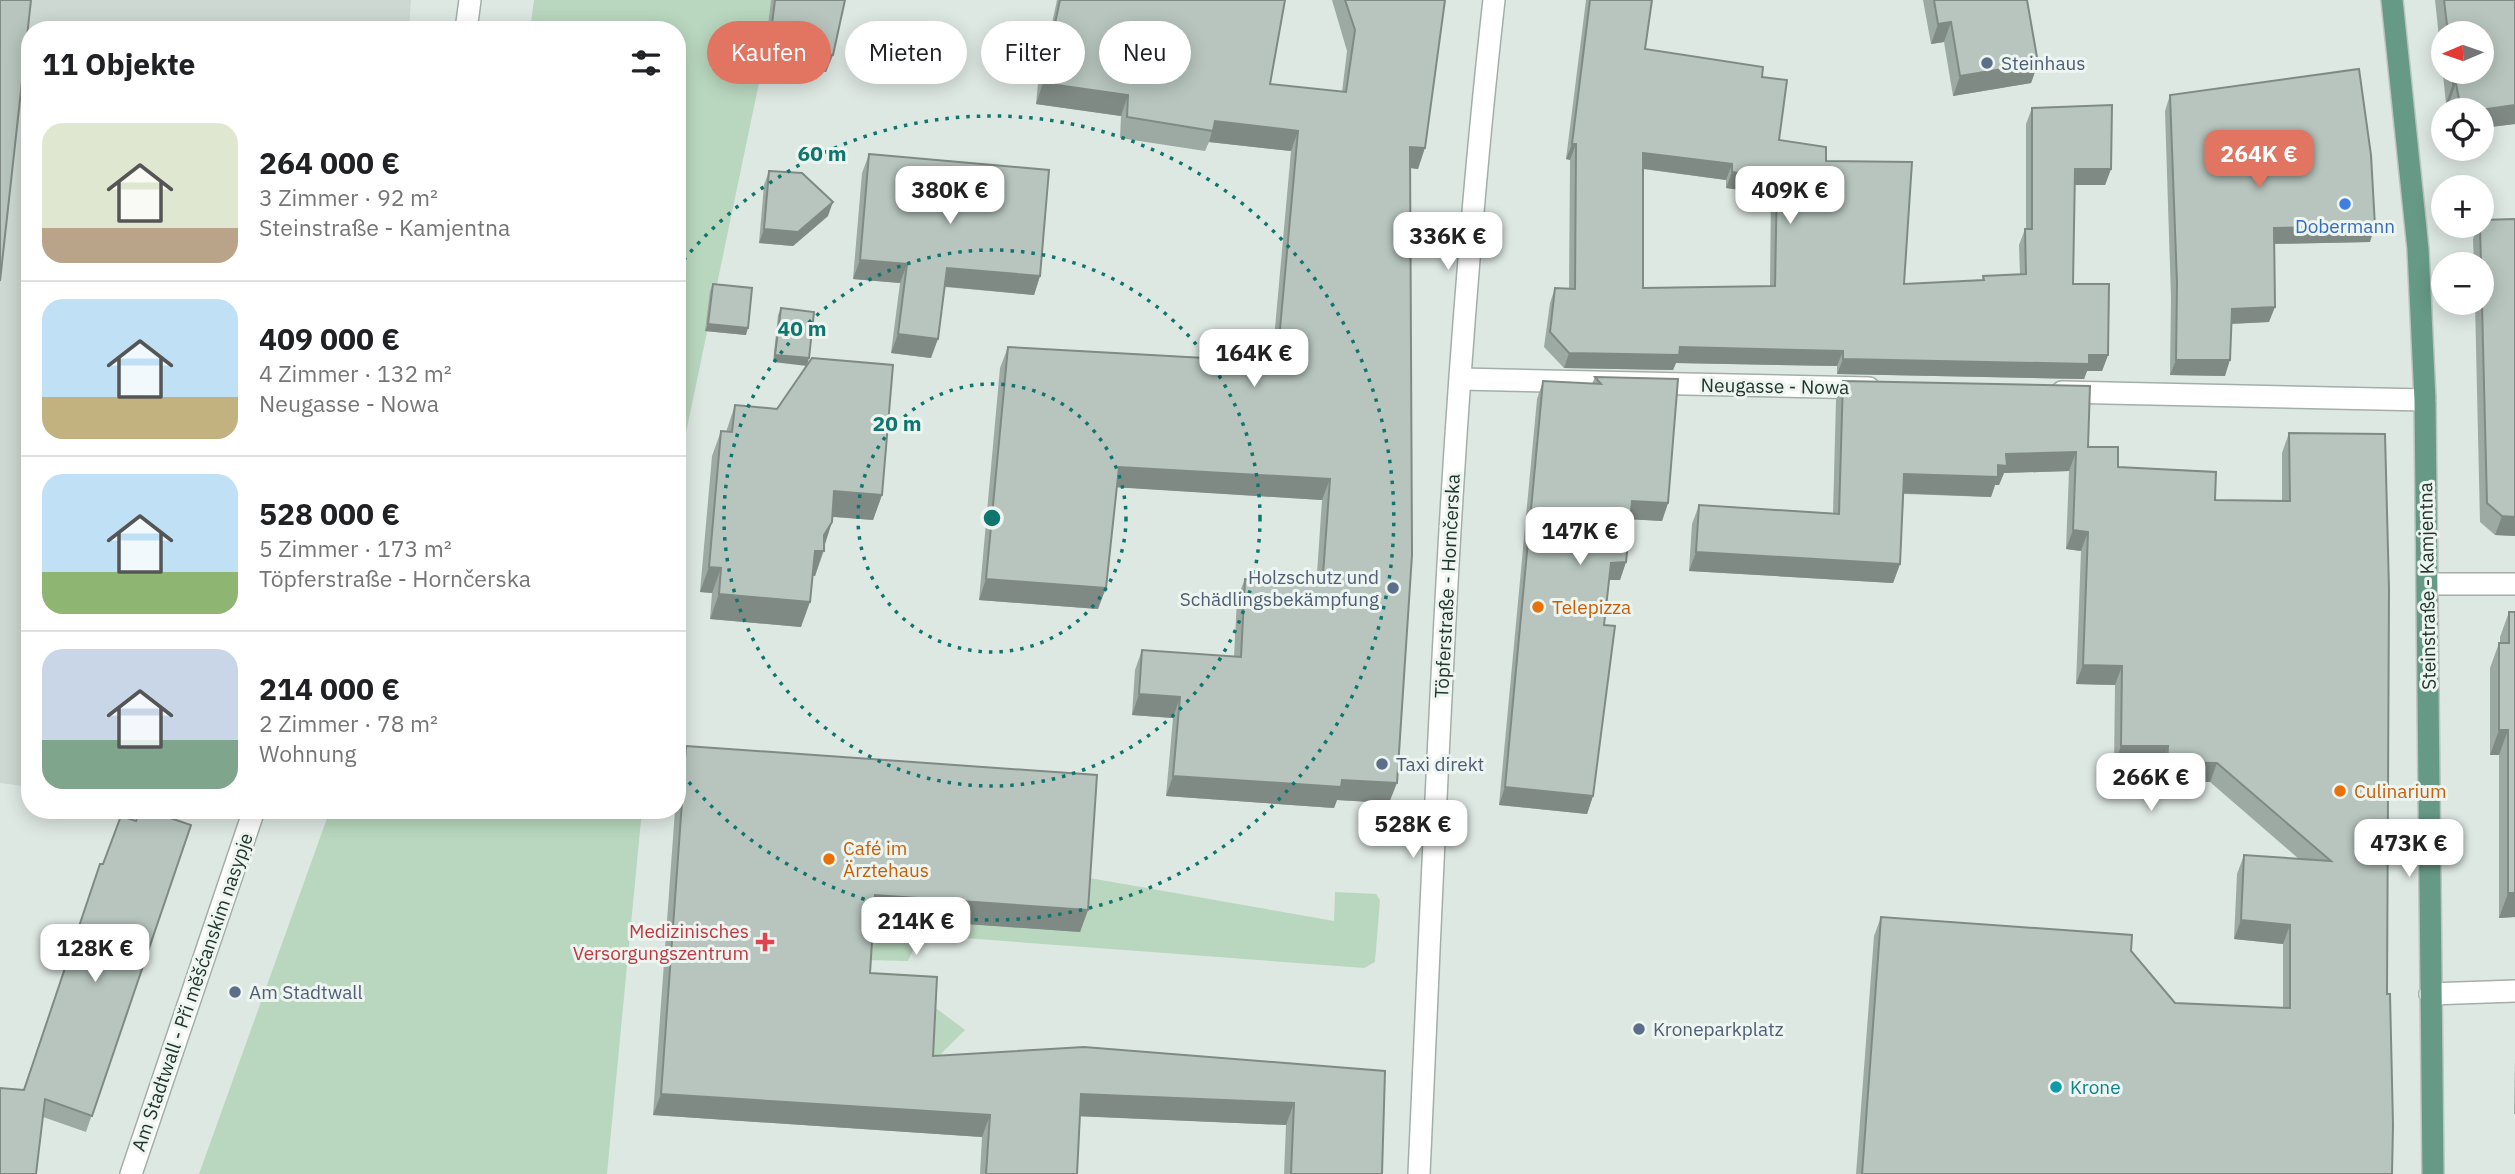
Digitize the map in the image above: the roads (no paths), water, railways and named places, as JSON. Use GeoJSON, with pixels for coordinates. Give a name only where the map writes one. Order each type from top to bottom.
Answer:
{"type":"FeatureCollection","features":[{"type":"Feature","properties":{"kind":"main road","name":"Steinstraße - Kamjentna"},"geometry":{"type":"LineString","coordinates":[[2392,0],[2418,249],[2425,400],[2433,1174]]}},
{"type":"Feature","properties":{"kind":"street"},"geometry":{"type":"LineString","coordinates":[[467,21],[470,0]]}},
{"type":"Feature","properties":{"kind":"street","name":"Töpferstraße - Hornčerska"},"geometry":{"type":"LineString","coordinates":[[1419,1174],[1447,548],[1481,115],[1494,0]]}},
{"type":"Feature","properties":{"kind":"street","name":"Neugasse - Nowa"},"geometry":{"type":"LineString","coordinates":[[1461,379],[1894,388]]}},
{"type":"Feature","properties":{"kind":"street"},"geometry":{"type":"LineString","coordinates":[[2034,391],[2425,400]]}},
{"type":"Feature","properties":{"kind":"street"},"geometry":{"type":"LineString","coordinates":[[2428,584],[2515,584]]}},
{"type":"Feature","properties":{"kind":"street","name":"Am Stadtwall - Při měšćanskim nasypje"},"geometry":{"type":"LineString","coordinates":[[131,1174],[251,819]]}},
{"type":"Feature","properties":{"kind":"street"},"geometry":{"type":"LineString","coordinates":[[2430,994],[2515,991]]}},
{"type":"Feature","properties":{"kind":"place","name":"Steinhaus"},"geometry":{"type":"Point","coordinates":[1987,63]}},
{"type":"Feature","properties":{"kind":"place","name":"Dobermann"},"geometry":{"type":"Point","coordinates":[2345,204]}},
{"type":"Feature","properties":{"kind":"place","name":"Holzschutz und Schädlingsbekämpfung"},"geometry":{"type":"Point","coordinates":[1393,588]}},
{"type":"Feature","properties":{"kind":"place","name":"Telepizza"},"geometry":{"type":"Point","coordinates":[1538,607]}},
{"type":"Feature","properties":{"kind":"place","name":"Taxi direkt"},"geometry":{"type":"Point","coordinates":[1382,764]}},
{"type":"Feature","properties":{"kind":"place","name":"Culinarium"},"geometry":{"type":"Point","coordinates":[2340,791]}},
{"type":"Feature","properties":{"kind":"place","name":"Café im Ärztehaus"},"geometry":{"type":"Point","coordinates":[829,859]}},
{"type":"Feature","properties":{"kind":"place","name":"Medizinisches Versorgungszentrum"},"geometry":{"type":"Point","coordinates":[765,942]}},
{"type":"Feature","properties":{"kind":"place","name":"Am Stadtwall"},"geometry":{"type":"Point","coordinates":[235,992]}},
{"type":"Feature","properties":{"kind":"place","name":"Kroneparkplatz"},"geometry":{"type":"Point","coordinates":[1639,1029]}},
{"type":"Feature","properties":{"kind":"place","name":"Krone"},"geometry":{"type":"Point","coordinates":[2056,1087]}}]}
